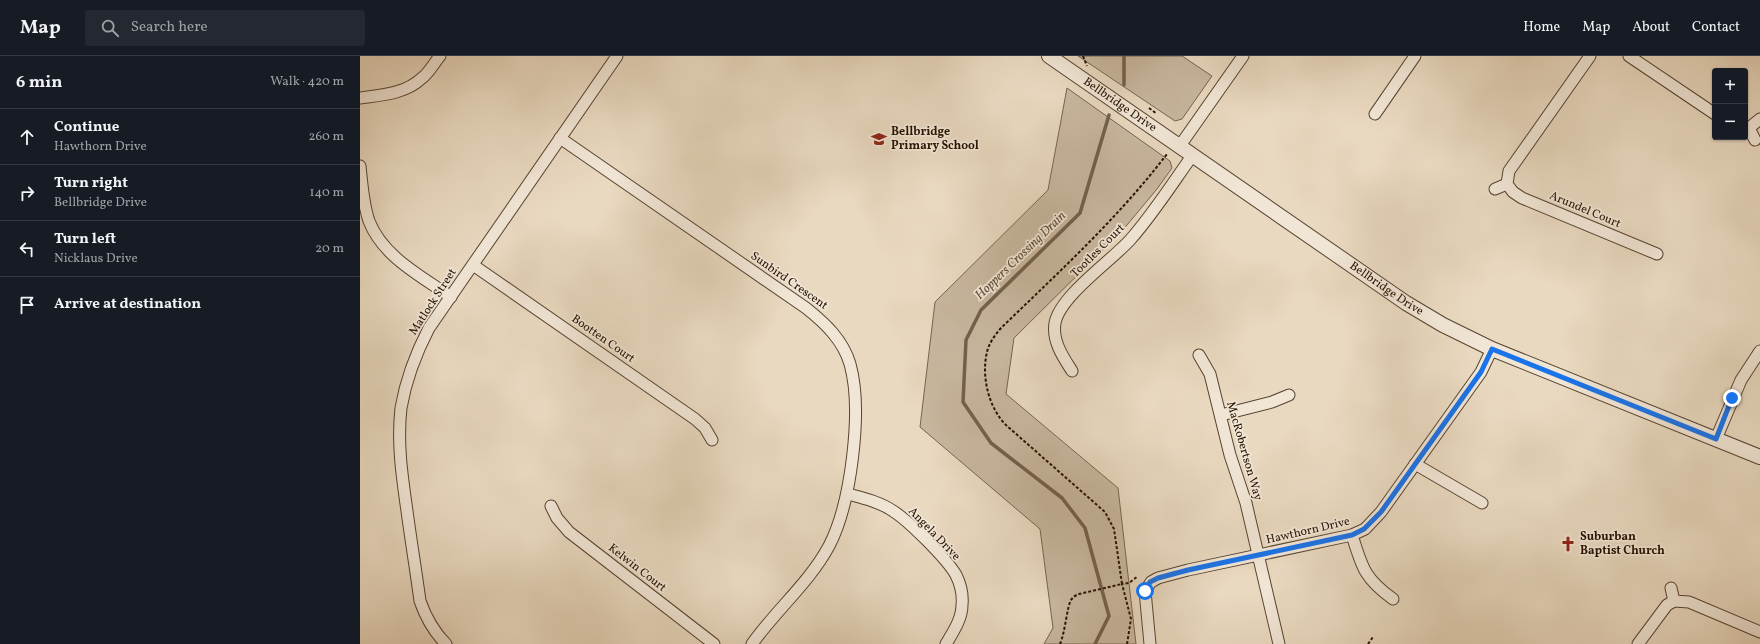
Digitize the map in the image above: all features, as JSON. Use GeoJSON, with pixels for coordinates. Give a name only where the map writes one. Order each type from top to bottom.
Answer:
{"type":"FeatureCollection","features":[{"type":"Feature","properties":{"kind":"street"},"geometry":{"type":"LineString","coordinates":[[360,98],[390,94],[409,87],[423,78],[440,56]]}},
{"type":"Feature","properties":{"kind":"street","name":"Matlock Street"},"geometry":{"type":"LineString","coordinates":[[446,644],[437,635],[425,617],[420,601],[400,465],[399,436],[402,407],[407,383],[415,356],[429,328],[617,56]]}},
{"type":"Feature","properties":{"kind":"street","name":"Bellbridge Drive"},"geometry":{"type":"LineString","coordinates":[[1049,56],[1406,303],[1443,326],[1492,349],[1760,457]]}},
{"type":"Feature","properties":{"kind":"street"},"geometry":{"type":"LineString","coordinates":[[1179,147],[1243,56]]}},
{"type":"Feature","properties":{"kind":"street"},"geometry":{"type":"LineString","coordinates":[[1375,114],[1415,56]]}},
{"type":"Feature","properties":{"kind":"street"},"geometry":{"type":"LineString","coordinates":[[1495,189],[1507,184],[1509,171],[1590,56]]}},
{"type":"Feature","properties":{"kind":"street"},"geometry":{"type":"LineString","coordinates":[[1629,56],[1712,112]]}},
{"type":"Feature","properties":{"kind":"street"},"geometry":{"type":"LineString","coordinates":[[1748,127],[1760,119]]}},
{"type":"Feature","properties":{"kind":"street"},"geometry":{"type":"LineString","coordinates":[[1748,130],[1755,140]]}},
{"type":"Feature","properties":{"kind":"street","name":"Sunbird Crescent"},"geometry":{"type":"LineString","coordinates":[[560,138],[826,323],[840,342],[850,364],[854,393],[855,425],[848,494],[839,525],[818,565],[765,626],[752,644]]}},
{"type":"Feature","properties":{"kind":"street","name":"Tootles Court"},"geometry":{"type":"LineString","coordinates":[[1072,371],[1058,345],[1054,334],[1055,322],[1061,308],[1070,296],[1130,240],[1159,203],[1192,156]]}},
{"type":"Feature","properties":{"kind":"street"},"geometry":{"type":"LineString","coordinates":[[360,166],[364,198],[369,221],[382,243],[400,261],[450,296]]}},
{"type":"Feature","properties":{"kind":"street","name":"Arundel Court"},"geometry":{"type":"LineString","coordinates":[[1507,184],[1513,192],[1522,198],[1657,254]]}},
{"type":"Feature","properties":{"kind":"street","name":"Bootten Court"},"geometry":{"type":"LineString","coordinates":[[473,265],[695,419],[704,428],[712,440]]}},
{"type":"Feature","properties":{"kind":"street","name":"Hawthorn Drive"},"geometry":{"type":"LineString","coordinates":[[1150,644],[1145,591],[1150,582],[1158,578],[1188,570],[1352,535],[1364,529],[1376,517],[1481,372],[1492,349]]}},
{"type":"Feature","properties":{"kind":"street"},"geometry":{"type":"LineString","coordinates":[[1716,439],[1741,380],[1760,351]]}},
{"type":"Feature","properties":{"kind":"street","name":"MacRobertson Way"},"geometry":{"type":"LineString","coordinates":[[1200,355],[1210,374],[1230,455],[1246,503],[1279,644]]}},
{"type":"Feature","properties":{"kind":"street"},"geometry":{"type":"LineString","coordinates":[[1221,415],[1272,402],[1289,395]]}},
{"type":"Feature","properties":{"kind":"street"},"geometry":{"type":"LineString","coordinates":[[1415,464],[1482,503]]}},
{"type":"Feature","properties":{"kind":"street","name":"Angela Drive"},"geometry":{"type":"LineString","coordinates":[[848,494],[872,501],[894,511],[917,532],[956,575],[961,589],[962,605],[960,616],[946,644]]}},
{"type":"Feature","properties":{"kind":"street","name":"Kelwin Court"},"geometry":{"type":"LineString","coordinates":[[551,506],[557,518],[569,532],[714,644]]}},
{"type":"Feature","properties":{"kind":"street"},"geometry":{"type":"LineString","coordinates":[[1352,535],[1360,564],[1368,577],[1376,587],[1393,599]]}},
{"type":"Feature","properties":{"kind":"street"},"geometry":{"type":"LineString","coordinates":[[1671,588],[1674,601]]}},
{"type":"Feature","properties":{"kind":"street"},"geometry":{"type":"LineString","coordinates":[[1638,644],[1667,605],[1674,601],[1689,602],[1760,632]]}},
{"type":"Feature","properties":{"kind":"path"},"geometry":{"type":"LineString","coordinates":[[1083,56],[1089,69]]}},
{"type":"Feature","properties":{"kind":"path"},"geometry":{"type":"LineString","coordinates":[[1144,106],[1157,114],[1149,126]]}},
{"type":"Feature","properties":{"kind":"path"},"geometry":{"type":"LineString","coordinates":[[1127,644],[1131,619],[1122,584],[1114,529],[1111,520],[1098,504],[1001,420],[990,399],[985,364],[987,351],[1001,328],[1065,267],[1133,196],[1168,153],[1162,149]]}},
{"type":"Feature","properties":{"kind":"path"},"geometry":{"type":"LineString","coordinates":[[1060,644],[1066,626],[1070,601],[1074,596],[1129,583],[1138,576]]}},
{"type":"Feature","properties":{"kind":"path"},"geometry":{"type":"LineString","coordinates":[[1368,644],[1373,636]]}},
{"type":"Feature","properties":{"kind":"shaded area"},"geometry":{"type":"Polygon","coordinates":[[[1078,56],[1182,56],[1212,76],[1182,119],[1175,121],[1078,56]]]}},
{"type":"Feature","properties":{"kind":"shaded area"},"geometry":{"type":"Polygon","coordinates":[[[1067,88],[1170,161],[1172,168],[1157,189],[1122,231],[1014,338],[1006,394],[1118,488],[1136,644],[1044,644],[1053,628],[1040,529],[920,427],[935,302],[1048,190],[1067,88]]]}},
{"type":"Feature","properties":{"kind":"waterway","name":"Hoppers Crossing Drain"},"geometry":{"type":"LineString","coordinates":[[1124,56],[1124,85]]}},
{"type":"Feature","properties":{"kind":"waterway","name":"Hoppers Crossing Drain"},"geometry":{"type":"LineString","coordinates":[[1095,644],[1109,616],[1085,528],[1062,498],[991,443],[963,402],[966,340],[981,310],[1080,213],[1109,115]]}},
{"type":"Feature","properties":{"kind":"place","name":"Bellbridge Primary School"},"geometry":{"type":"Point","coordinates":[879,139]}},
{"type":"Feature","properties":{"kind":"place","name":"Suburban Baptist Church"},"geometry":{"type":"Point","coordinates":[1568,544]}},
{"type":"Feature","properties":{"kind":"route"},"geometry":{"type":"LineString","coordinates":[[1145,591],[1150,582],[1158,578],[1188,570],[1352,535],[1364,529],[1381,512],[1481,372],[1492,349],[1716,439],[1732,398]]}}]}
